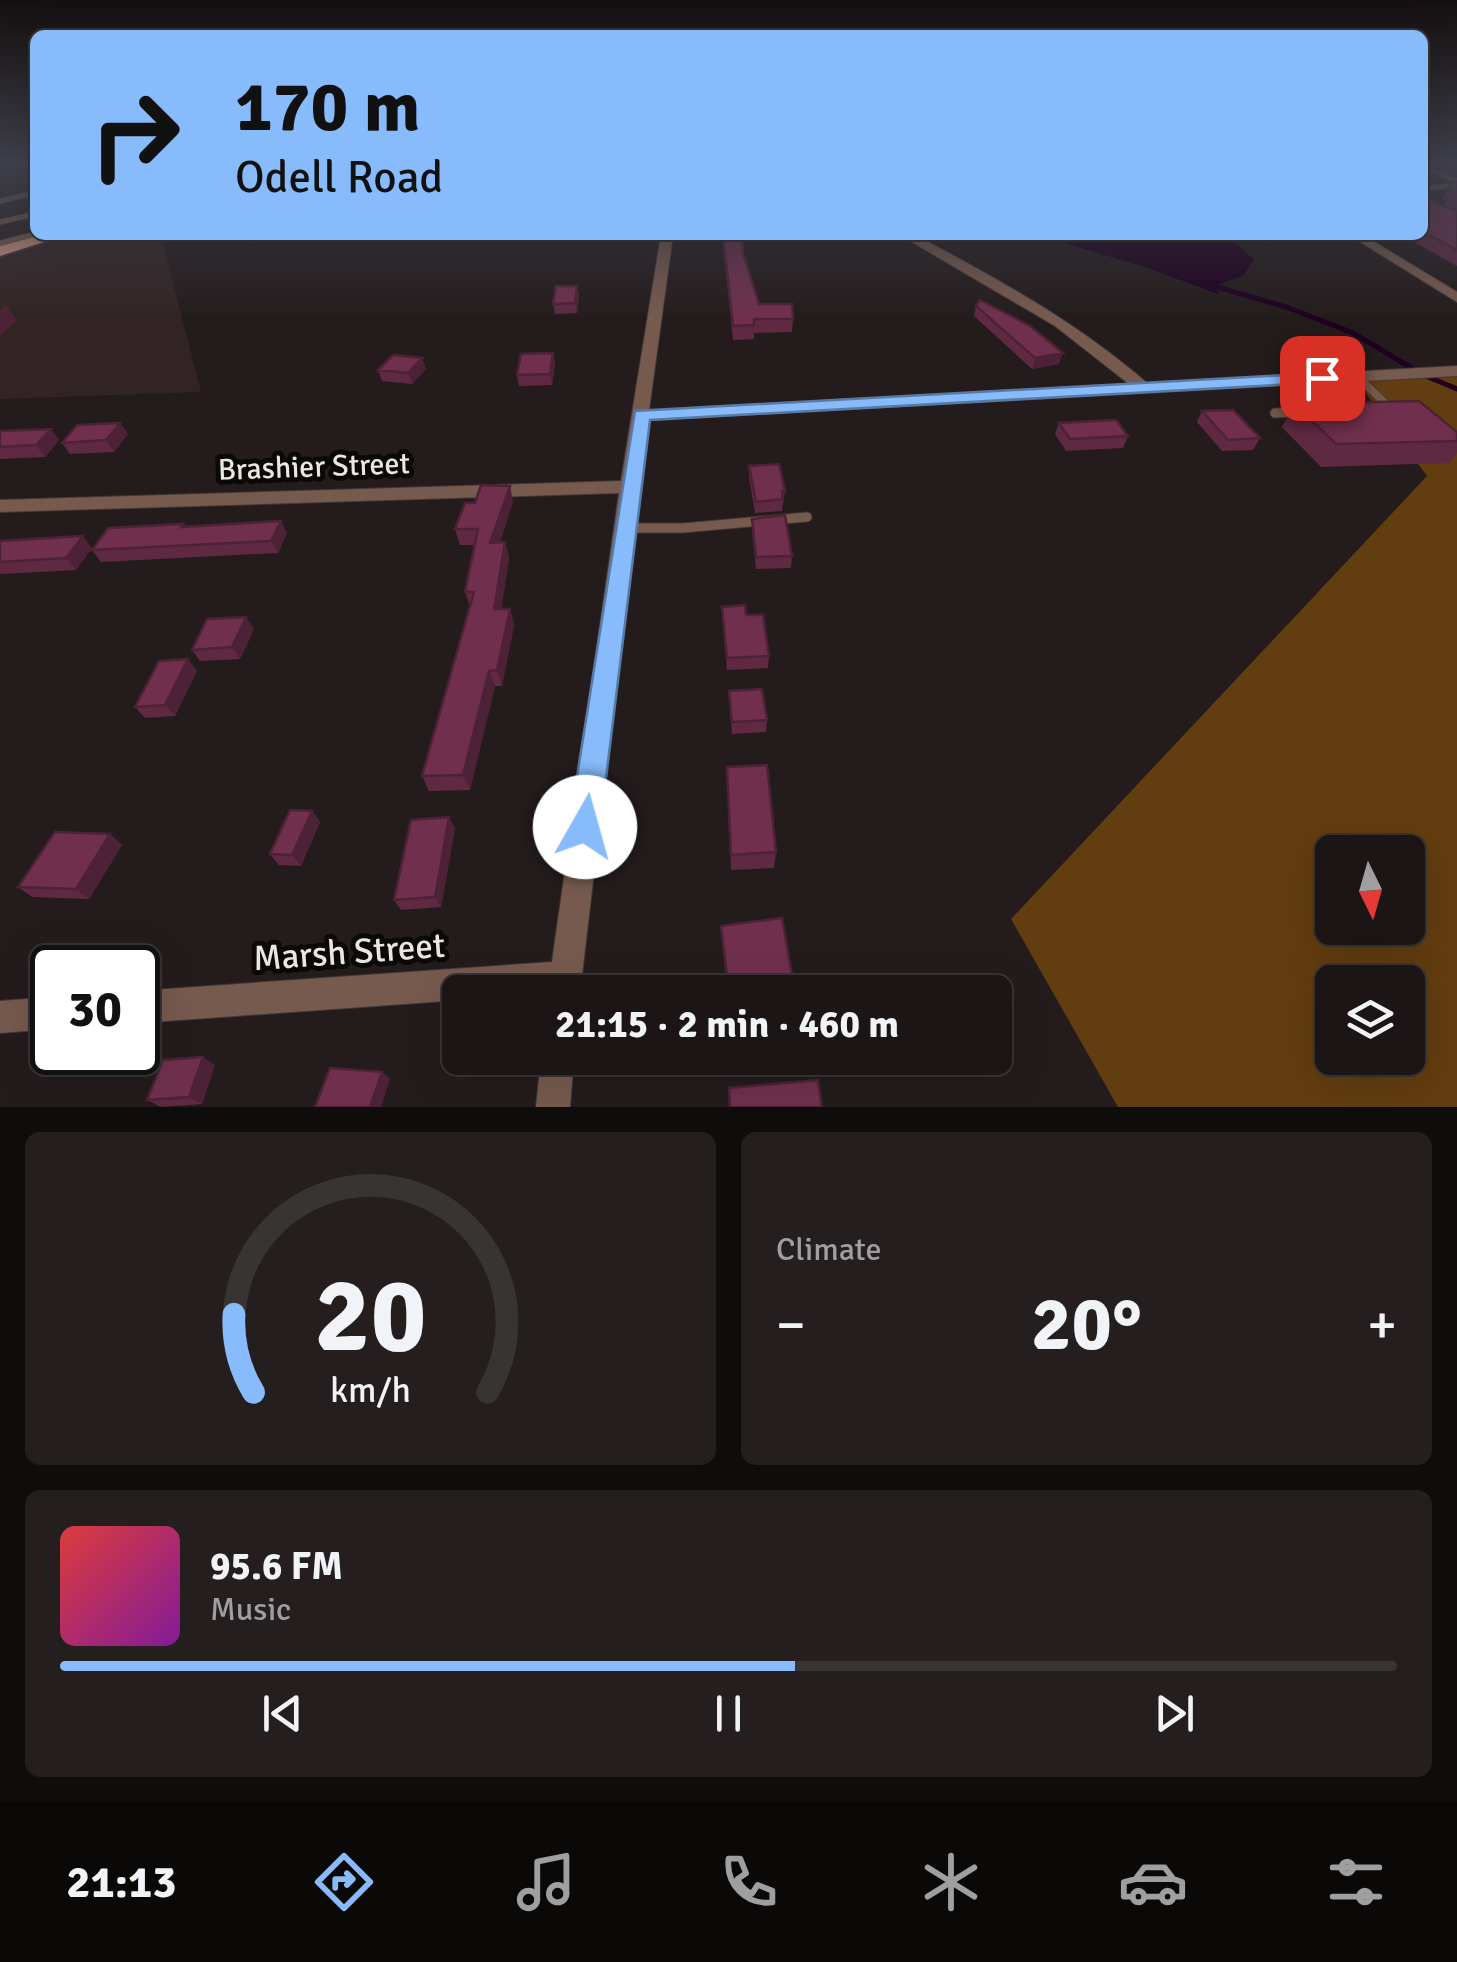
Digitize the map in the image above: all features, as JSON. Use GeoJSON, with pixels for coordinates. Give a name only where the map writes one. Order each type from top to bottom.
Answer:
{"type":"FeatureCollection","features":[{"type":"Feature","properties":{"kind":"main road"},"geometry":{"type":"LineString","coordinates":[[4,245],[32,240]]}},
{"type":"Feature","properties":{"kind":"street"},"geometry":{"type":"LineString","coordinates":[[565,975],[629,487],[666,240]]}},
{"type":"Feature","properties":{"kind":"street"},"geometry":{"type":"LineString","coordinates":[[915,240],[1112,358],[1144,389]]}},
{"type":"Feature","properties":{"kind":"street"},"geometry":{"type":"LineString","coordinates":[[1363,240],[1457,298]]}},
{"type":"Feature","properties":{"kind":"street"},"geometry":{"type":"LineString","coordinates":[[641,414],[1457,371]]}},
{"type":"Feature","properties":{"kind":"street","name":"Brashier Street"},"geometry":{"type":"LineString","coordinates":[[0,506],[629,487]]}},
{"type":"Feature","properties":{"kind":"street","name":"Marsh Street"},"geometry":{"type":"LineString","coordinates":[[160,1006],[442,991]]}},
{"type":"Feature","properties":{"kind":"street"},"geometry":{"type":"LineString","coordinates":[[0,1017],[30,1015]]}},
{"type":"Feature","properties":{"kind":"street"},"geometry":{"type":"LineString","coordinates":[[553,1107],[556,1075]]}},
{"type":"Feature","properties":{"kind":"lane"},"geometry":{"type":"LineString","coordinates":[[30,216],[0,226],[4,245],[30,236]]}},
{"type":"Feature","properties":{"kind":"lane"},"geometry":{"type":"LineString","coordinates":[[1358,376],[1392,408],[1372,410]]}},
{"type":"Feature","properties":{"kind":"lane"},"geometry":{"type":"LineString","coordinates":[[1276,412],[1314,412]]}},
{"type":"Feature","properties":{"kind":"lane"},"geometry":{"type":"LineString","coordinates":[[624,528],[683,528],[808,517]]}},
{"type":"Feature","properties":{"kind":"shaded area"},"geometry":{"type":"Polygon","coordinates":[[[39,240],[162,240],[201,392],[0,399],[0,250],[39,240]]]}},
{"type":"Feature","properties":{"kind":"shaded area"},"geometry":{"type":"Polygon","coordinates":[[[1055,240],[1231,240],[1254,259],[1244,275],[1215,286],[1220,295],[1055,240]]]}},
{"type":"Feature","properties":{"kind":"shaded area"},"geometry":{"type":"Polygon","coordinates":[[[1457,373],[1457,1107],[1118,1107],[1011,919],[1427,476],[1354,377],[1457,373]]]}},
{"type":"Feature","properties":{"kind":"building"},"geometry":{"type":"Polygon","coordinates":[[[1428,216],[1457,216],[1457,250],[1428,234],[1428,216]]]}},
{"type":"Feature","properties":{"kind":"building"},"geometry":{"type":"Polygon","coordinates":[[[724,240],[742,240],[759,304],[792,304],[793,319],[754,319],[754,325],[733,326],[724,240]]]}},
{"type":"Feature","properties":{"kind":"building"},"geometry":{"type":"Polygon","coordinates":[[[556,286],[577,286],[575,303],[553,304],[556,286]]]}},
{"type":"Feature","properties":{"kind":"building"},"geometry":{"type":"Polygon","coordinates":[[[980,300],[1030,326],[1063,353],[1035,358],[976,306],[980,300]]]}},
{"type":"Feature","properties":{"kind":"building"},"geometry":{"type":"Polygon","coordinates":[[[553,353],[550,374],[517,375],[521,354],[553,353]]]}},
{"type":"Feature","properties":{"kind":"building"},"geometry":{"type":"Polygon","coordinates":[[[393,355],[422,358],[408,373],[378,370],[393,355]]]}},
{"type":"Feature","properties":{"kind":"building"},"geometry":{"type":"Polygon","coordinates":[[[1419,401],[1457,432],[1457,441],[1336,444],[1295,404],[1419,401]]]}},
{"type":"Feature","properties":{"kind":"building"},"geometry":{"type":"Polygon","coordinates":[[[1233,410],[1260,438],[1228,440],[1202,411],[1233,410]]]}},
{"type":"Feature","properties":{"kind":"building"},"geometry":{"type":"Polygon","coordinates":[[[1116,420],[1128,436],[1070,439],[1059,423],[1116,420]]]}},
{"type":"Feature","properties":{"kind":"building"},"geometry":{"type":"Polygon","coordinates":[[[120,423],[106,440],[62,443],[77,425],[120,423]]]}},
{"type":"Feature","properties":{"kind":"building"},"geometry":{"type":"Polygon","coordinates":[[[51,429],[36,445],[0,447],[0,431],[51,429]]]}},
{"type":"Feature","properties":{"kind":"building"},"geometry":{"type":"Polygon","coordinates":[[[779,464],[783,499],[756,502],[749,466],[779,464]]]}},
{"type":"Feature","properties":{"kind":"building"},"geometry":{"type":"Polygon","coordinates":[[[481,485],[510,486],[490,543],[505,542],[494,609],[510,609],[497,670],[489,671],[463,775],[422,776],[474,592],[465,592],[478,529],[455,529],[465,503],[475,503],[481,485]]]}},
{"type":"Feature","properties":{"kind":"building"},"geometry":{"type":"Polygon","coordinates":[[[785,515],[792,556],[756,557],[752,519],[785,515]]]}},
{"type":"Feature","properties":{"kind":"building"},"geometry":{"type":"Polygon","coordinates":[[[281,521],[271,541],[92,550],[108,528],[281,521]]]}},
{"type":"Feature","properties":{"kind":"building"},"geometry":{"type":"Polygon","coordinates":[[[83,536],[66,558],[0,562],[0,541],[83,536]]]}},
{"type":"Feature","properties":{"kind":"building"},"geometry":{"type":"Polygon","coordinates":[[[745,605],[746,615],[763,615],[769,656],[727,658],[722,607],[745,605]]]}},
{"type":"Feature","properties":{"kind":"building"},"geometry":{"type":"Polygon","coordinates":[[[246,617],[232,647],[192,650],[207,619],[246,617]]]}},
{"type":"Feature","properties":{"kind":"building"},"geometry":{"type":"Polygon","coordinates":[[[188,659],[165,705],[135,707],[159,661],[188,659]]]}},
{"type":"Feature","properties":{"kind":"building"},"geometry":{"type":"Polygon","coordinates":[[[762,689],[767,720],[732,722],[729,691],[762,689]]]}},
{"type":"Feature","properties":{"kind":"building"},"geometry":{"type":"Polygon","coordinates":[[[767,765],[776,852],[731,855],[727,767],[767,765]]]}},
{"type":"Feature","properties":{"kind":"building"},"geometry":{"type":"Polygon","coordinates":[[[290,810],[312,811],[292,855],[270,854],[290,810]]]}},
{"type":"Feature","properties":{"kind":"building"},"geometry":{"type":"Polygon","coordinates":[[[449,817],[435,897],[394,900],[411,820],[449,817]]]}},
{"type":"Feature","properties":{"kind":"building"},"geometry":{"type":"Polygon","coordinates":[[[55,832],[110,834],[76,889],[18,887],[55,832]]]}},
{"type":"Feature","properties":{"kind":"building"},"geometry":{"type":"Polygon","coordinates":[[[782,918],[792,975],[727,975],[721,926],[782,918]]]}},
{"type":"Feature","properties":{"kind":"building"},"geometry":{"type":"Polygon","coordinates":[[[203,1057],[189,1097],[147,1100],[163,1060],[203,1057]]]}},
{"type":"Feature","properties":{"kind":"building"},"geometry":{"type":"Polygon","coordinates":[[[330,1068],[382,1072],[370,1107],[315,1107],[330,1068]]]}},
{"type":"Feature","properties":{"kind":"building"},"geometry":{"type":"Polygon","coordinates":[[[818,1080],[822,1107],[730,1107],[729,1088],[818,1080]]]}},
{"type":"Feature","properties":{"kind":"waterway"},"geometry":{"type":"LineString","coordinates":[[1214,286],[1289,308],[1353,333],[1415,370]]}},
{"type":"Feature","properties":{"kind":"waterway"},"geometry":{"type":"LineString","coordinates":[[1426,376],[1457,389]]}},
{"type":"Feature","properties":{"kind":"route"},"geometry":{"type":"LineString","coordinates":[[585,827],[641,414],[1322,378]]}}]}
